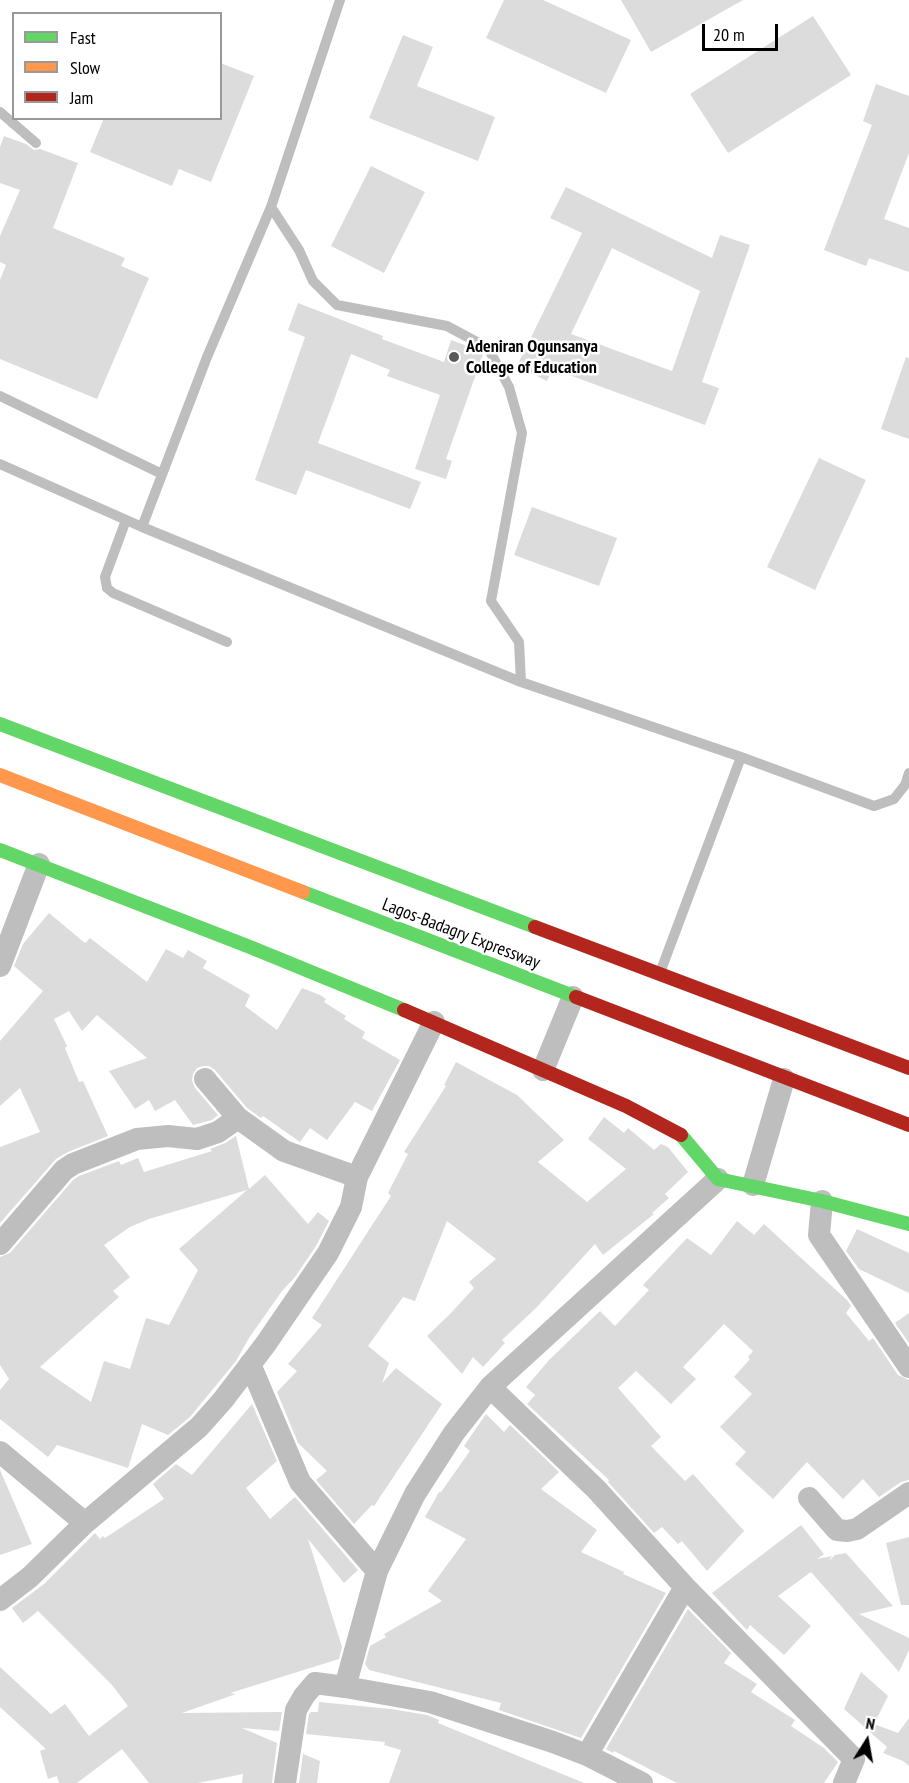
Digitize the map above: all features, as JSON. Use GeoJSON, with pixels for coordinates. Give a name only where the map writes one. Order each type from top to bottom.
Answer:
{"type":"FeatureCollection","features":[{"type":"Feature","properties":{"kind":"main road","name":"Lagos-Badagry Expressway"},"geometry":{"type":"LineString","coordinates":[[0,724],[909,1068]]}},
{"type":"Feature","properties":{"kind":"main road","name":"Lagos-Badagry Expressway"},"geometry":{"type":"LineString","coordinates":[[0,776],[909,1125]]}},
{"type":"Feature","properties":{"kind":"main road"},"geometry":{"type":"LineString","coordinates":[[0,850],[434,1022],[626,1106],[679,1133],[718,1179],[822,1201],[909,1224]]}},
{"type":"Feature","properties":{"kind":"street"},"geometry":{"type":"LineString","coordinates":[[0,966],[39,864]]}},
{"type":"Feature","properties":{"kind":"street"},"geometry":{"type":"LineString","coordinates":[[543,1070],[573,997]]}},
{"type":"Feature","properties":{"kind":"street"},"geometry":{"type":"LineString","coordinates":[[0,1600],[30,1577],[85,1523],[199,1427],[223,1400],[328,1253],[351,1207],[357,1176],[434,1022]]}},
{"type":"Feature","properties":{"kind":"street"},"geometry":{"type":"LineString","coordinates":[[753,1185],[784,1078]]}},
{"type":"Feature","properties":{"kind":"street"},"geometry":{"type":"LineString","coordinates":[[205,1079],[238,1118],[284,1151],[357,1176]]}},
{"type":"Feature","properties":{"kind":"street"},"geometry":{"type":"LineString","coordinates":[[0,1244],[64,1170],[72,1164],[137,1139],[168,1136],[197,1139],[218,1132],[238,1118]]}},
{"type":"Feature","properties":{"kind":"street"},"geometry":{"type":"LineString","coordinates":[[345,1687],[377,1571],[415,1494],[454,1433],[490,1387],[718,1179]]}},
{"type":"Feature","properties":{"kind":"street"},"geometry":{"type":"LineString","coordinates":[[822,1201],[819,1235],[909,1367]]}},
{"type":"Feature","properties":{"kind":"street"},"geometry":{"type":"LineString","coordinates":[[250,1364],[300,1482],[377,1571]]}},
{"type":"Feature","properties":{"kind":"street"},"geometry":{"type":"LineString","coordinates":[[490,1387],[597,1490],[685,1587],[854,1759],[853,1780]]}},
{"type":"Feature","properties":{"kind":"street"},"geometry":{"type":"LineString","coordinates":[[0,1452],[85,1523]]}},
{"type":"Feature","properties":{"kind":"street"},"geometry":{"type":"LineString","coordinates":[[809,1498],[837,1530],[847,1531],[857,1529],[909,1493]]}},
{"type":"Feature","properties":{"kind":"street"},"geometry":{"type":"LineString","coordinates":[[587,1755],[685,1587]]}},
{"type":"Feature","properties":{"kind":"street"},"geometry":{"type":"LineString","coordinates":[[285,1783],[296,1710],[315,1683],[430,1702],[587,1755],[642,1783]]}},
{"type":"Feature","properties":{"kind":"lane"},"geometry":{"type":"LineString","coordinates":[[142,527],[207,357],[271,207],[340,0]]}},
{"type":"Feature","properties":{"kind":"lane"},"geometry":{"type":"LineString","coordinates":[[0,112],[36,143]]}},
{"type":"Feature","properties":{"kind":"lane"},"geometry":{"type":"LineString","coordinates":[[271,207],[299,250],[313,281],[337,305],[447,326],[488,348],[509,387],[522,434],[491,601],[519,642],[521,682]]}},
{"type":"Feature","properties":{"kind":"lane"},"geometry":{"type":"LineString","coordinates":[[0,396],[162,474]]}},
{"type":"Feature","properties":{"kind":"lane"},"geometry":{"type":"LineString","coordinates":[[0,464],[142,527],[521,682],[741,757],[874,806],[894,799],[905,785],[909,773]]}},
{"type":"Feature","properties":{"kind":"lane"},"geometry":{"type":"LineString","coordinates":[[126,520],[105,577],[107,588],[113,593],[227,642]]}},
{"type":"Feature","properties":{"kind":"lane"},"geometry":{"type":"LineString","coordinates":[[660,974],[741,757]]}},
{"type":"Feature","properties":{"kind":"building"},"geometry":{"type":"Polygon","coordinates":[[[504,0],[543,0],[631,40],[606,93],[486,38],[504,0]]]}},
{"type":"Feature","properties":{"kind":"building"},"geometry":{"type":"Polygon","coordinates":[[[621,0],[743,0],[651,52],[621,0]]]}},
{"type":"Feature","properties":{"kind":"building"},"geometry":{"type":"Polygon","coordinates":[[[813,16],[851,75],[728,153],[690,94],[813,16]]]}},
{"type":"Feature","properties":{"kind":"building"},"geometry":{"type":"Polygon","coordinates":[[[403,35],[433,47],[417,86],[495,117],[478,161],[369,118],[403,35]]]}},
{"type":"Feature","properties":{"kind":"building"},"geometry":{"type":"Polygon","coordinates":[[[222,64],[254,76],[211,182],[179,169],[172,186],[90,152],[103,120],[222,120],[222,64]]]}},
{"type":"Feature","properties":{"kind":"building"},"geometry":{"type":"Polygon","coordinates":[[[876,84],[909,96],[909,153],[884,219],[909,228],[909,272],[869,258],[866,266],[824,250],[872,125],[863,121],[876,84]]]}},
{"type":"Feature","properties":{"kind":"building"},"geometry":{"type":"Polygon","coordinates":[[[4,136],[26,144],[34,150],[40,149],[78,163],[53,228],[125,258],[121,266],[149,278],[97,399],[0,359],[0,280],[6,265],[0,262],[0,236],[20,190],[0,183],[0,147],[4,136]]]}},
{"type":"Feature","properties":{"kind":"building"},"geometry":{"type":"Polygon","coordinates":[[[371,166],[425,192],[384,273],[331,246],[371,166]]]}},
{"type":"Feature","properties":{"kind":"building"},"geometry":{"type":"Polygon","coordinates":[[[566,187],[712,258],[720,235],[750,245],[702,382],[719,388],[705,425],[553,369],[547,381],[517,366],[582,233],[550,218],[566,187]],[[612,248],[571,334],[672,371],[700,291],[612,248]]]}},
{"type":"Feature","properties":{"kind":"building"},"geometry":{"type":"Polygon","coordinates":[[[298,303],[383,336],[382,339],[444,362],[451,340],[483,354],[446,459],[452,461],[446,479],[415,469],[440,395],[387,376],[390,370],[351,354],[318,443],[421,482],[410,509],[306,470],[296,495],[255,480],[305,337],[288,330],[298,303]]]}},
{"type":"Feature","properties":{"kind":"building"},"geometry":{"type":"Polygon","coordinates":[[[906,357],[909,358],[909,439],[881,429],[906,357]]]}},
{"type":"Feature","properties":{"kind":"building"},"geometry":{"type":"Polygon","coordinates":[[[819,458],[866,480],[815,590],[767,567],[819,458]]]}},
{"type":"Feature","properties":{"kind":"building"},"geometry":{"type":"Polygon","coordinates":[[[532,507],[617,538],[599,586],[514,555],[532,507]]]}},
{"type":"Feature","properties":{"kind":"building"},"geometry":{"type":"Polygon","coordinates":[[[49,913],[85,943],[90,938],[147,982],[166,949],[183,958],[188,950],[207,961],[203,968],[250,995],[245,1006],[277,1030],[302,988],[320,995],[326,999],[324,1002],[346,1016],[344,1019],[365,1032],[362,1038],[400,1060],[372,1111],[355,1102],[327,1140],[310,1128],[300,1142],[263,1116],[261,1118],[247,1108],[209,1066],[197,1068],[192,1081],[195,1088],[218,1115],[212,1120],[193,1125],[175,1100],[155,1111],[149,1100],[135,1109],[109,1071],[147,1058],[97,1015],[82,1031],[69,1011],[54,1019],[67,1046],[65,1048],[79,1082],[83,1081],[108,1136],[56,1159],[0,1223],[0,1147],[40,1132],[20,1088],[0,1106],[0,1041],[43,991],[14,966],[23,944],[49,913]]]}},
{"type":"Feature","properties":{"kind":"building"},"geometry":{"type":"Polygon","coordinates":[[[456,1062],[517,1095],[564,1140],[538,1162],[587,1202],[626,1169],[588,1139],[604,1117],[624,1133],[628,1128],[654,1150],[661,1144],[668,1147],[688,1172],[665,1194],[669,1198],[652,1213],[654,1214],[603,1255],[595,1244],[536,1308],[502,1340],[505,1343],[483,1367],[473,1357],[462,1374],[427,1336],[474,1288],[469,1282],[496,1259],[447,1221],[415,1301],[403,1297],[368,1346],[389,1363],[382,1383],[396,1368],[442,1404],[374,1506],[372,1505],[354,1524],[316,1480],[327,1471],[298,1443],[277,1392],[297,1371],[288,1364],[322,1325],[312,1318],[391,1196],[388,1193],[408,1154],[404,1152],[446,1086],[444,1085],[456,1062]]]}},
{"type":"Feature","properties":{"kind":"building"},"geometry":{"type":"Polygon","coordinates":[[[236,1136],[249,1189],[265,1175],[308,1224],[318,1212],[329,1221],[316,1246],[249,1338],[236,1361],[190,1417],[168,1435],[142,1424],[128,1468],[57,1445],[48,1457],[0,1419],[0,1390],[9,1379],[0,1365],[0,1257],[10,1253],[79,1176],[119,1161],[121,1165],[138,1158],[144,1172],[212,1151],[210,1149],[236,1136]],[[247,1190],[149,1219],[130,1227],[104,1245],[130,1277],[113,1291],[119,1297],[40,1367],[91,1402],[104,1361],[130,1369],[146,1318],[169,1325],[198,1270],[179,1249],[247,1190]]]}},
{"type":"Feature","properties":{"kind":"building"},"geometry":{"type":"Polygon","coordinates":[[[737,1221],[754,1235],[764,1224],[848,1301],[851,1306],[846,1313],[869,1341],[873,1338],[898,1375],[909,1380],[909,1480],[901,1482],[879,1497],[863,1479],[843,1499],[807,1462],[773,1499],[735,1464],[746,1452],[720,1427],[752,1394],[734,1377],[750,1359],[748,1357],[753,1351],[724,1324],[683,1367],[696,1379],[671,1404],[636,1371],[618,1388],[661,1437],[651,1446],[685,1481],[693,1474],[744,1531],[707,1571],[682,1541],[678,1544],[662,1527],[654,1533],[608,1482],[609,1480],[527,1404],[535,1395],[526,1387],[550,1359],[600,1311],[615,1326],[649,1290],[643,1285],[687,1238],[711,1255],[737,1221]]]}},
{"type":"Feature","properties":{"kind":"building"},"geometry":{"type":"Polygon","coordinates":[[[857,1229],[909,1253],[909,1293],[859,1269],[846,1251],[857,1229]]]}},
{"type":"Feature","properties":{"kind":"building"},"geometry":{"type":"Polygon","coordinates":[[[909,1313],[909,1343],[895,1323],[909,1313]]]}},
{"type":"Feature","properties":{"kind":"building"},"geometry":{"type":"Polygon","coordinates":[[[252,1404],[277,1461],[246,1488],[270,1519],[295,1497],[358,1570],[344,1583],[308,1539],[342,1647],[339,1659],[230,1693],[236,1694],[182,1713],[282,1712],[279,1731],[242,1728],[277,1743],[272,1783],[242,1783],[243,1774],[198,1783],[149,1783],[122,1749],[77,1783],[59,1783],[57,1776],[48,1779],[40,1751],[46,1749],[0,1707],[0,1667],[51,1714],[65,1704],[89,1736],[128,1706],[112,1685],[38,1611],[23,1623],[12,1608],[44,1584],[95,1533],[100,1539],[103,1536],[105,1538],[164,1499],[153,1484],[176,1464],[192,1475],[252,1404]]]}},
{"type":"Feature","properties":{"kind":"building"},"geometry":{"type":"Polygon","coordinates":[[[486,1414],[504,1432],[510,1425],[559,1472],[541,1489],[597,1530],[581,1552],[666,1593],[581,1738],[499,1710],[501,1703],[369,1670],[365,1664],[370,1646],[386,1637],[384,1634],[442,1601],[428,1591],[466,1539],[425,1517],[439,1492],[470,1451],[464,1446],[486,1414]]]}},
{"type":"Feature","properties":{"kind":"building"},"geometry":{"type":"Polygon","coordinates":[[[0,1470],[32,1544],[0,1555],[0,1470]]]}},
{"type":"Feature","properties":{"kind":"building"},"geometry":{"type":"Polygon","coordinates":[[[801,1525],[824,1554],[817,1559],[832,1556],[829,1561],[835,1555],[846,1553],[893,1606],[859,1614],[909,1638],[909,1650],[899,1672],[811,1572],[778,1596],[811,1626],[784,1655],[750,1625],[747,1630],[712,1593],[801,1525]]]}},
{"type":"Feature","properties":{"kind":"building"},"geometry":{"type":"Polygon","coordinates":[[[909,1537],[909,1605],[901,1605],[886,1543],[909,1537]]]}},
{"type":"Feature","properties":{"kind":"building"},"geometry":{"type":"Polygon","coordinates":[[[688,1609],[731,1653],[724,1663],[757,1684],[751,1692],[795,1720],[791,1726],[824,1748],[838,1762],[824,1783],[677,1783],[606,1749],[688,1609]]]}},
{"type":"Feature","properties":{"kind":"building"},"geometry":{"type":"Polygon","coordinates":[[[861,1672],[888,1696],[874,1724],[898,1733],[909,1718],[909,1766],[883,1753],[887,1747],[844,1709],[861,1672]]]}},
{"type":"Feature","properties":{"kind":"building"},"geometry":{"type":"Polygon","coordinates":[[[319,1702],[427,1715],[439,1720],[438,1723],[584,1783],[389,1783],[401,1750],[384,1745],[385,1742],[306,1734],[309,1714],[318,1712],[319,1702]]]}},
{"type":"Feature","properties":{"kind":"building"},"geometry":{"type":"Polygon","coordinates":[[[303,1754],[320,1761],[317,1783],[299,1783],[303,1754]]]}},
{"type":"Feature","properties":{"kind":"traffic: fast"},"geometry":{"type":"LineString","coordinates":[[0,724],[535,927]]}},
{"type":"Feature","properties":{"kind":"traffic: fast"},"geometry":{"type":"LineString","coordinates":[[0,850],[250,947],[404,1010]]}},
{"type":"Feature","properties":{"kind":"traffic: fast"},"geometry":{"type":"LineString","coordinates":[[303,892],[576,997]]}},
{"type":"Feature","properties":{"kind":"traffic: fast"},"geometry":{"type":"LineString","coordinates":[[681,1135],[718,1179],[822,1201],[909,1224]]}},
{"type":"Feature","properties":{"kind":"traffic: slow"},"geometry":{"type":"LineString","coordinates":[[0,775],[303,892]]}},
{"type":"Feature","properties":{"kind":"traffic: jam"},"geometry":{"type":"LineString","coordinates":[[535,927],[909,1068]]}},
{"type":"Feature","properties":{"kind":"traffic: jam"},"geometry":{"type":"LineString","coordinates":[[576,997],[909,1125]]}},
{"type":"Feature","properties":{"kind":"traffic: jam"},"geometry":{"type":"LineString","coordinates":[[404,1010],[626,1106],[681,1135]]}},
{"type":"Feature","properties":{"kind":"place","name":"Adeniran Ogunsanya College of Education"},"geometry":{"type":"Point","coordinates":[454,357]}}]}
